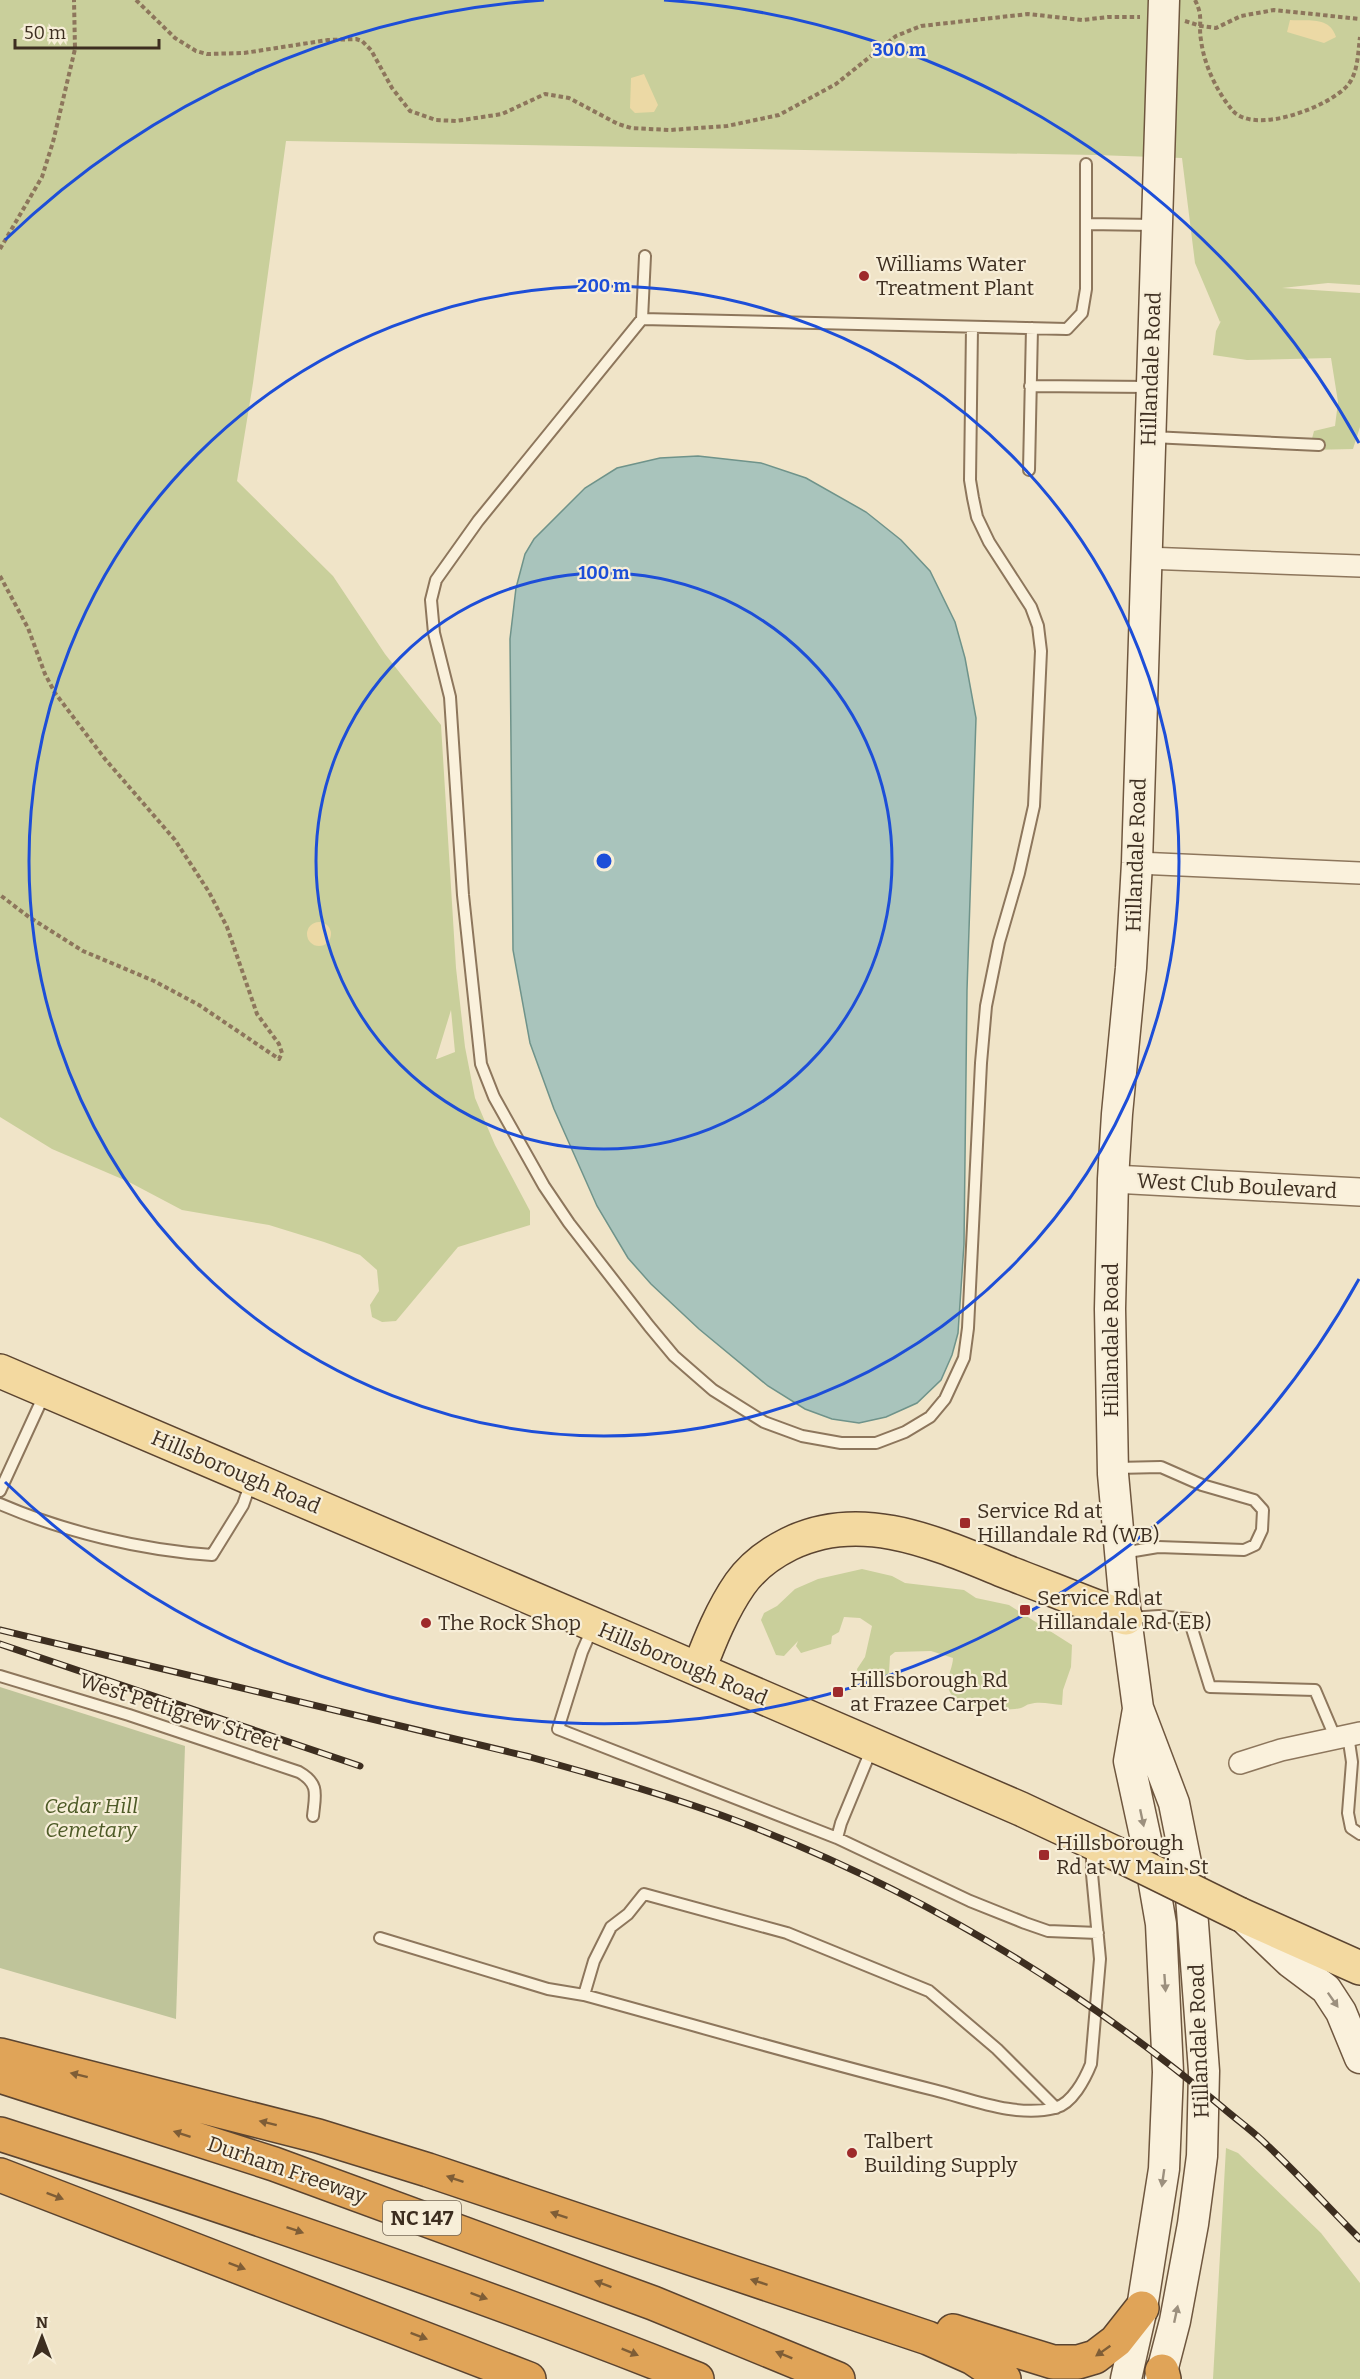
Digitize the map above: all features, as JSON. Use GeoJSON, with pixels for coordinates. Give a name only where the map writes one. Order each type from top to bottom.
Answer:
{"type":"FeatureCollection","features":[{"type":"Feature","properties":{"kind":"highway"},"geometry":{"type":"LineString","coordinates":[[0,2055],[318,2136],[428,2170],[928,2338],[973,2358],[1004,2379]]}},
{"type":"Feature","properties":{"kind":"highway","name":"Durham Freeway"},"geometry":{"type":"LineString","coordinates":[[0,2076],[274,2164],[653,2303],[838,2379]]}},
{"type":"Feature","properties":{"kind":"highway","name":"NC 147"},"geometry":{"type":"LineString","coordinates":[[0,2134],[195,2196],[326,2241],[588,2336],[697,2379]]}},
{"type":"Feature","properties":{"kind":"highway"},"geometry":{"type":"LineString","coordinates":[[0,2175],[529,2379]]}},
{"type":"Feature","properties":{"kind":"highway"},"geometry":{"type":"LineString","coordinates":[[834,2307],[893,2313],[1053,2362],[1078,2362],[1095,2357],[1116,2341],[1142,2308]]}},
{"type":"Feature","properties":{"kind":"main road","name":"Hillandale Road"},"geometry":{"type":"LineString","coordinates":[[1162,2376],[1184,2280],[1193,2224],[1202,2156],[1204,2071],[1190,1883],[1174,1803],[1138,1708],[1126,1618],[1112,1468],[1110,1309],[1113,1179],[1131,968],[1137,863],[1164,13]]}},
{"type":"Feature","properties":{"kind":"main road","name":"Hillsborough Road"},"geometry":{"type":"LineString","coordinates":[[0,1371],[873,1745],[1103,1847],[1239,1914],[1360,1968]]}},
{"type":"Feature","properties":{"kind":"main road"},"geometry":{"type":"LineString","coordinates":[[699,1669],[721,1615],[741,1583],[751,1572],[779,1548],[833,1529],[857,1527],[911,1536],[949,1548],[1126,1618]]}},
{"type":"Feature","properties":{"kind":"main road","name":"Hillandale Road"},"geometry":{"type":"LineString","coordinates":[[1126,2379],[1142,2308],[1164,2169],[1168,2072],[1166,1991],[1161,1924],[1129,1761],[1138,1708]]}},
{"type":"Feature","properties":{"kind":"main road"},"geometry":{"type":"LineString","coordinates":[[1239,1914],[1290,1962],[1326,1989],[1341,2012],[1360,2058]]}},
{"type":"Feature","properties":{"kind":"street"},"geometry":{"type":"LineString","coordinates":[[1145,558],[1360,566]]}},
{"type":"Feature","properties":{"kind":"street"},"geometry":{"type":"LineString","coordinates":[[1137,863],[1360,873]]}},
{"type":"Feature","properties":{"kind":"street","name":"West Club Boulevard"},"geometry":{"type":"LineString","coordinates":[[1113,1179],[1360,1192]]}},
{"type":"Feature","properties":{"kind":"street"},"geometry":{"type":"LineString","coordinates":[[1240,1763],[1281,1750],[1348,1735]]}},
{"type":"Feature","properties":{"kind":"lane"},"geometry":{"type":"LineString","coordinates":[[642,319],[1067,329],[1082,313],[1086,289],[1086,165]]}},
{"type":"Feature","properties":{"kind":"lane"},"geometry":{"type":"LineString","coordinates":[[1086,224],[1156,225]]}},
{"type":"Feature","properties":{"kind":"lane"},"geometry":{"type":"LineString","coordinates":[[645,256],[642,319],[478,521],[436,580],[431,600],[434,633],[450,697],[463,895],[481,1064],[494,1097],[544,1186],[569,1223],[674,1356],[713,1390],[764,1422],[802,1436],[841,1443],[876,1443],[905,1432],[930,1417],[945,1399],[964,1358],[968,1328],[986,1005],[999,942],[1019,873],[1034,806],[1041,651],[1038,626],[1027,600],[989,542],[977,517],[970,480],[972,327]]}},
{"type":"Feature","properties":{"kind":"lane"},"geometry":{"type":"LineString","coordinates":[[1029,470],[1032,328]]}},
{"type":"Feature","properties":{"kind":"lane"},"geometry":{"type":"LineString","coordinates":[[1030,386],[1151,387]]}},
{"type":"Feature","properties":{"kind":"lane"},"geometry":{"type":"LineString","coordinates":[[1149,437],[1319,445]]}},
{"type":"Feature","properties":{"kind":"lane"},"geometry":{"type":"LineString","coordinates":[[0,1491],[46,1391]]}},
{"type":"Feature","properties":{"kind":"lane"},"geometry":{"type":"LineString","coordinates":[[1112,1468],[1161,1467],[1202,1485],[1254,1500],[1263,1510],[1262,1530],[1255,1545],[1244,1550],[1158,1548],[1120,1554]]}},
{"type":"Feature","properties":{"kind":"lane"},"geometry":{"type":"LineString","coordinates":[[0,1504],[38,1520],[88,1534],[183,1553],[212,1555],[243,1505],[252,1479]]}},
{"type":"Feature","properties":{"kind":"lane"},"geometry":{"type":"LineString","coordinates":[[1126,1618],[1159,1616],[1189,1619],[1210,1687],[1315,1690],[1348,1735],[1352,1762],[1348,1813],[1351,1828],[1360,1834]]}},
{"type":"Feature","properties":{"kind":"lane"},"geometry":{"type":"LineString","coordinates":[[593,1626],[582,1652],[558,1729],[837,1838],[970,1901],[1025,1923],[1047,1931],[1098,1933]]}},
{"type":"Feature","properties":{"kind":"lane","name":"West Pettigrew Street"},"geometry":{"type":"LineString","coordinates":[[0,1676],[140,1718],[299,1772],[309,1778],[315,1788],[313,1816]]}},
{"type":"Feature","properties":{"kind":"lane"},"geometry":{"type":"LineString","coordinates":[[837,1838],[873,1745]]}},
{"type":"Feature","properties":{"kind":"lane"},"geometry":{"type":"LineString","coordinates":[[380,1938],[548,1989],[584,1995],[883,2078],[1018,2110],[1056,2108],[1069,2098],[1084,2080],[1091,2064],[1100,1959],[1092,1874],[1103,1847]]}},
{"type":"Feature","properties":{"kind":"lane"},"geometry":{"type":"LineString","coordinates":[[584,1995],[594,1961],[611,1927],[628,1914],[644,1894],[787,1933],[929,1991],[997,2049],[1056,2108]]}},
{"type":"Feature","properties":{"kind":"path"},"geometry":{"type":"LineString","coordinates":[[0,249],[42,177],[53,142],[75,49],[74,0]]}},
{"type":"Feature","properties":{"kind":"path"},"geometry":{"type":"LineString","coordinates":[[136,0],[175,38],[196,51],[207,54],[244,53],[328,40],[356,39],[362,41],[371,50],[392,88],[410,111],[436,120],[466,120],[502,114],[545,94],[569,98],[618,124],[631,128],[670,130],[727,126],[779,115],[836,84],[896,36],[921,26],[1028,14],[1082,20],[1164,13],[1201,26],[1216,28],[1241,16],[1274,10],[1360,19]]}},
{"type":"Feature","properties":{"kind":"path"},"geometry":{"type":"LineString","coordinates":[[1195,0],[1202,17],[1200,38],[1205,65],[1233,111],[1244,118],[1267,120],[1312,109],[1336,96],[1349,84],[1355,70],[1360,38]]}},
{"type":"Feature","properties":{"kind":"path"},"geometry":{"type":"LineString","coordinates":[[0,576],[28,628],[45,674],[55,693],[105,759],[176,840],[209,892],[227,927],[257,1014],[279,1044],[282,1053],[279,1059],[199,1005],[154,981],[83,951],[0,895]]}},
{"type":"Feature","properties":{"kind":"green space"},"geometry":{"type":"Polygon","coordinates":[[[0,0],[1360,0],[1360,285],[1328,283],[1282,288],[1360,293],[1360,427],[1353,449],[1309,450],[1314,431],[1335,426],[1338,402],[1331,358],[1247,360],[1213,355],[1216,331],[1221,321],[1195,263],[1182,158],[286,141],[253,383],[237,481],[333,576],[385,654],[441,725],[456,968],[465,1047],[475,1098],[495,1145],[530,1211],[530,1225],[458,1247],[396,1321],[382,1322],[372,1317],[370,1305],[379,1291],[377,1270],[360,1255],[269,1225],[182,1210],[129,1182],[52,1149],[0,1117],[0,0]],[[451,1010],[436,1059],[455,1052],[451,1010]]]}},
{"type":"Feature","properties":{"kind":"green space"},"geometry":{"type":"Polygon","coordinates":[[[862,1569],[892,1576],[905,1583],[964,1590],[976,1598],[1009,1605],[1072,1645],[1071,1667],[1063,1690],[1062,1705],[1037,1703],[1004,1710],[970,1705],[953,1696],[949,1690],[953,1658],[931,1651],[895,1652],[890,1656],[889,1672],[883,1684],[867,1686],[860,1684],[857,1669],[865,1657],[872,1626],[860,1618],[844,1617],[839,1632],[832,1636],[831,1644],[801,1653],[796,1646],[798,1641],[784,1656],[776,1655],[761,1620],[764,1613],[777,1606],[795,1589],[818,1579],[862,1569]]]}},
{"type":"Feature","properties":{"kind":"green space","name":"Cedar Hill Cemetary"},"geometry":{"type":"Polygon","coordinates":[[[0,1687],[185,1746],[176,2019],[0,1968],[0,1687]]]}},
{"type":"Feature","properties":{"kind":"green space"},"geometry":{"type":"Polygon","coordinates":[[[1226,2148],[1238,2153],[1321,2233],[1360,2283],[1360,2379],[1213,2379],[1226,2148]]]}},
{"type":"Feature","properties":{"kind":"sand"},"geometry":{"type":"Polygon","coordinates":[[[1290,20],[1311,20],[1324,23],[1333,30],[1336,37],[1324,43],[1287,32],[1290,20]]]}},
{"type":"Feature","properties":{"kind":"sand"},"geometry":{"type":"Polygon","coordinates":[[[644,74],[658,105],[654,112],[635,113],[630,108],[631,78],[644,74]]]}},
{"type":"Feature","properties":{"kind":"sand"},"geometry":{"type":"Polygon","coordinates":[[[319,922],[328,925],[331,934],[328,943],[319,946],[310,943],[307,934],[310,925],[319,922]]]}},
{"type":"Feature","properties":{"kind":"water"},"geometry":{"type":"Polygon","coordinates":[[[698,456],[761,463],[806,478],[866,512],[901,540],[930,571],[955,622],[965,658],[976,718],[967,990],[964,1244],[958,1333],[952,1355],[941,1380],[917,1403],[886,1417],[859,1423],[832,1419],[805,1409],[768,1386],[699,1329],[651,1284],[628,1258],[597,1206],[554,1109],[530,1043],[513,950],[510,639],[516,588],[525,554],[534,539],[585,488],[617,468],[660,458],[698,456]]]}},
{"type":"Feature","properties":{"kind":"railway"},"geometry":{"type":"LineString","coordinates":[[0,1630],[530,1757],[692,1805],[810,1850],[935,1911],[1054,1982],[1112,2022],[1168,2063],[1256,2135],[1360,2239]]}},
{"type":"Feature","properties":{"kind":"railway"},"geometry":{"type":"LineString","coordinates":[[0,1644],[360,1766]]}},
{"type":"Feature","properties":{"kind":"place","name":"Williams Water Treatment Plant"},"geometry":{"type":"Point","coordinates":[864,276]}},
{"type":"Feature","properties":{"kind":"place","name":"Service Rd at Hillandale Rd (WB)"},"geometry":{"type":"Point","coordinates":[965,1523]}},
{"type":"Feature","properties":{"kind":"place","name":"Service Rd at Hillandale Rd (EB)"},"geometry":{"type":"Point","coordinates":[1025,1610]}},
{"type":"Feature","properties":{"kind":"place","name":"The Rock Shop"},"geometry":{"type":"Point","coordinates":[426,1623]}},
{"type":"Feature","properties":{"kind":"place","name":"Hillsborough Rd at Frazee Carpet"},"geometry":{"type":"Point","coordinates":[838,1692]}},
{"type":"Feature","properties":{"kind":"place","name":"Hillsborough Rd at W Main St"},"geometry":{"type":"Point","coordinates":[1044,1855]}},
{"type":"Feature","properties":{"kind":"place","name":"Talbert Building Supply"},"geometry":{"type":"Point","coordinates":[852,2153]}}]}
